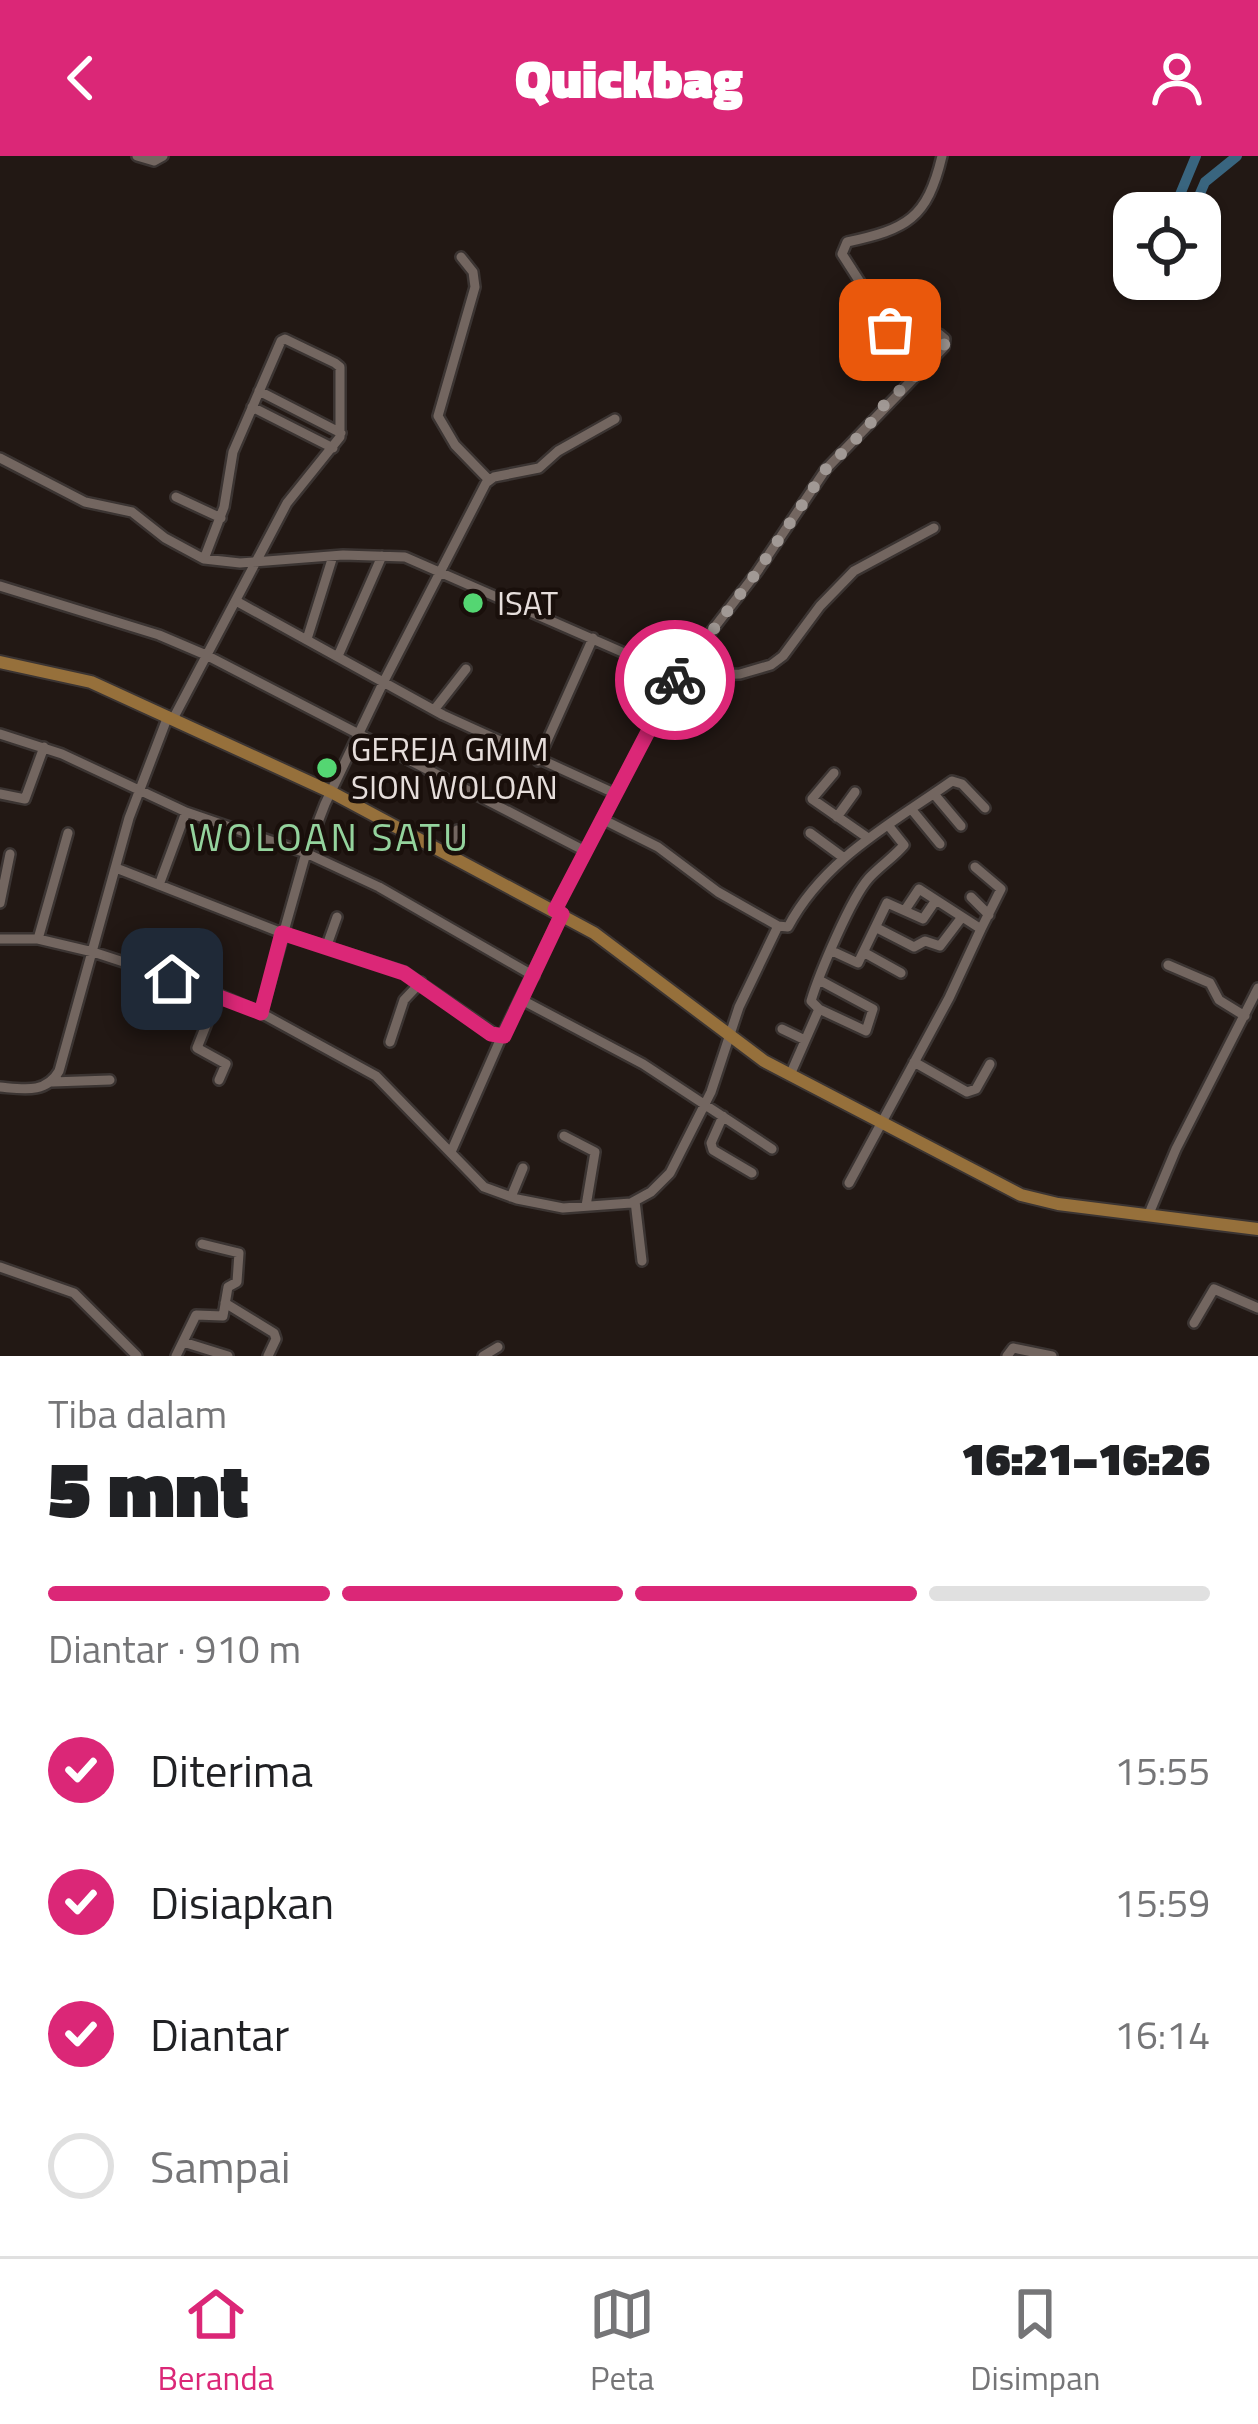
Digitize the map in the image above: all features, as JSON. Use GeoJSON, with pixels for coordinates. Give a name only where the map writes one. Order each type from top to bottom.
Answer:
{"type":"FeatureCollection","features":[{"type":"Feature","properties":{"kind":"main road"},"geometry":{"type":"LineString","coordinates":[[0,662],[81,679],[331,792],[594,933],[728,1036],[790,1075],[1035,1200],[1258,1229]]}},
{"type":"Feature","properties":{"kind":"street"},"geometry":{"type":"LineString","coordinates":[[137,156],[154,160],[163,156]]}},
{"type":"Feature","properties":{"kind":"street"},"geometry":{"type":"LineString","coordinates":[[451,1152],[534,976],[585,851],[677,676],[757,572],[826,469],[944,347],[945,339],[939,334],[907,339],[894,335],[842,254],[847,242],[890,233],[916,215],[933,188],[942,156]]}},
{"type":"Feature","properties":{"kind":"street"},"geometry":{"type":"LineString","coordinates":[[461,256],[475,287],[438,416],[455,445],[489,480]]}},
{"type":"Feature","properties":{"kind":"street"},"geometry":{"type":"LineString","coordinates":[[52,1082],[61,1065],[138,792],[171,718],[254,562],[297,487],[341,433],[340,368],[329,360],[282,339],[233,452],[220,518],[204,560]]}},
{"type":"Feature","properties":{"kind":"street"},"geometry":{"type":"LineString","coordinates":[[259,391],[341,433]]}},
{"type":"Feature","properties":{"kind":"street"},"geometry":{"type":"LineString","coordinates":[[252,407],[333,448]]}},
{"type":"Feature","properties":{"kind":"street"},"geometry":{"type":"LineString","coordinates":[[261,1013],[306,853],[331,792],[382,682],[489,480],[539,469],[558,451],[615,419]]}},
{"type":"Feature","properties":{"kind":"street"},"geometry":{"type":"LineString","coordinates":[[0,458],[85,502],[132,512],[204,560],[405,557],[677,676],[740,674],[771,665],[854,571],[934,528]]}},
{"type":"Feature","properties":{"kind":"street"},"geometry":{"type":"LineString","coordinates":[[176,497],[220,518]]}},
{"type":"Feature","properties":{"kind":"street"},"geometry":{"type":"LineString","coordinates":[[307,639],[333,556]]}},
{"type":"Feature","properties":{"kind":"street"},"geometry":{"type":"LineString","coordinates":[[338,656],[382,556]]}},
{"type":"Feature","properties":{"kind":"street"},"geometry":{"type":"LineString","coordinates":[[0,586],[159,635],[206,655],[585,851]]}},
{"type":"Feature","properties":{"kind":"street"},"geometry":{"type":"LineString","coordinates":[[236,602],[434,710],[614,793]]}},
{"type":"Feature","properties":{"kind":"street"},"geometry":{"type":"LineString","coordinates":[[538,761],[593,638]]}},
{"type":"Feature","properties":{"kind":"street"},"geometry":{"type":"LineString","coordinates":[[434,710],[466,669]]}},
{"type":"Feature","properties":{"kind":"street"},"geometry":{"type":"LineString","coordinates":[[0,734],[44,747],[186,812],[306,853],[379,887],[534,976]]}},
{"type":"Feature","properties":{"kind":"street"},"geometry":{"type":"LineString","coordinates":[[0,794],[25,800],[44,747]]}},
{"type":"Feature","properties":{"kind":"street"},"geometry":{"type":"LineString","coordinates":[[833,773],[812,799],[868,838]]}},
{"type":"Feature","properties":{"kind":"street"},"geometry":{"type":"LineString","coordinates":[[602,819],[658,847],[718,892],[788,927],[806,894],[844,858],[934,794],[957,781],[985,808]]}},
{"type":"Feature","properties":{"kind":"street"},"geometry":{"type":"LineString","coordinates":[[837,817],[855,792]]}},
{"type":"Feature","properties":{"kind":"street"},"geometry":{"type":"LineString","coordinates":[[934,794],[961,826]]}},
{"type":"Feature","properties":{"kind":"street"},"geometry":{"type":"LineString","coordinates":[[912,809],[940,844]]}},
{"type":"Feature","properties":{"kind":"street"},"geometry":{"type":"LineString","coordinates":[[159,885],[186,812]]}},
{"type":"Feature","properties":{"kind":"street"},"geometry":{"type":"LineString","coordinates":[[819,980],[873,1009],[864,1032],[819,1010],[811,1001],[819,980],[832,951],[868,880],[904,845],[888,825]]}},
{"type":"Feature","properties":{"kind":"street"},"geometry":{"type":"LineString","coordinates":[[446,853],[458,830]]}},
{"type":"Feature","properties":{"kind":"street"},"geometry":{"type":"LineString","coordinates":[[38,939],[68,833]]}},
{"type":"Feature","properties":{"kind":"street"},"geometry":{"type":"LineString","coordinates":[[810,833],[844,858]]}},
{"type":"Feature","properties":{"kind":"street"},"geometry":{"type":"LineString","coordinates":[[0,903],[10,854]]}},
{"type":"Feature","properties":{"kind":"street"},"geometry":{"type":"LineString","coordinates":[[849,1183],[1001,886],[975,867]]}},
{"type":"Feature","properties":{"kind":"street"},"geometry":{"type":"LineString","coordinates":[[116,868],[421,982],[501,1038]]}},
{"type":"Feature","properties":{"kind":"street"},"geometry":{"type":"LineString","coordinates":[[905,910],[918,889],[981,929]]}},
{"type":"Feature","properties":{"kind":"street"},"geometry":{"type":"LineString","coordinates":[[971,897],[989,915]]}},
{"type":"Feature","properties":{"kind":"street"},"geometry":{"type":"LineString","coordinates":[[832,951],[855,963],[865,953],[889,902],[925,918],[936,900]]}},
{"type":"Feature","properties":{"kind":"street"},"geometry":{"type":"LineString","coordinates":[[327,946],[337,917]]}},
{"type":"Feature","properties":{"kind":"street"},"geometry":{"type":"LineString","coordinates":[[877,928],[914,947],[924,941],[940,946],[962,917]]}},
{"type":"Feature","properties":{"kind":"street"},"geometry":{"type":"LineString","coordinates":[[0,939],[38,939],[93,952],[261,1013],[376,1076],[477,1182],[511,1197],[556,1208],[635,1201],[670,1174],[705,1104],[728,1036],[778,926]]}},
{"type":"Feature","properties":{"kind":"street"},"geometry":{"type":"LineString","coordinates":[[865,953],[901,973]]}},
{"type":"Feature","properties":{"kind":"street"},"geometry":{"type":"LineString","coordinates":[[1168,965],[1210,983],[1219,1000],[1245,1016]]}},
{"type":"Feature","properties":{"kind":"street"},"geometry":{"type":"LineString","coordinates":[[391,1042],[404,1000],[421,982]]}},
{"type":"Feature","properties":{"kind":"street"},"geometry":{"type":"LineString","coordinates":[[1148,1216],[1176,1149],[1258,988]]}},
{"type":"Feature","properties":{"kind":"street"},"geometry":{"type":"LineString","coordinates":[[218,995],[197,1048],[226,1064],[219,1080]]}},
{"type":"Feature","properties":{"kind":"street"},"geometry":{"type":"LineString","coordinates":[[522,1000],[643,1064],[772,1149]]}},
{"type":"Feature","properties":{"kind":"street"},"geometry":{"type":"LineString","coordinates":[[790,1075],[819,1010]]}},
{"type":"Feature","properties":{"kind":"street"},"geometry":{"type":"LineString","coordinates":[[782,1029],[806,1040]]}},
{"type":"Feature","properties":{"kind":"street"},"geometry":{"type":"LineString","coordinates":[[914,1062],[967,1092],[976,1089],[990,1064]]}},
{"type":"Feature","properties":{"kind":"street"},"geometry":{"type":"LineString","coordinates":[[0,1087],[110,1080]]}},
{"type":"Feature","properties":{"kind":"street"},"geometry":{"type":"LineString","coordinates":[[723,1116],[712,1150],[752,1174]]}},
{"type":"Feature","properties":{"kind":"street"},"geometry":{"type":"LineString","coordinates":[[564,1136],[590,1148],[597,1157],[586,1206]]}},
{"type":"Feature","properties":{"kind":"street"},"geometry":{"type":"LineString","coordinates":[[511,1197],[523,1168]]}},
{"type":"Feature","properties":{"kind":"street"},"geometry":{"type":"LineString","coordinates":[[635,1201],[643,1261]]}},
{"type":"Feature","properties":{"kind":"street"},"geometry":{"type":"LineString","coordinates":[[176,1356],[196,1315],[221,1317],[228,1287],[237,1282],[240,1255],[202,1244]]}},
{"type":"Feature","properties":{"kind":"street"},"geometry":{"type":"LineString","coordinates":[[0,1267],[74,1293],[137,1356]]}},
{"type":"Feature","properties":{"kind":"street"},"geometry":{"type":"LineString","coordinates":[[1194,1324],[1215,1288],[1258,1308]]}},
{"type":"Feature","properties":{"kind":"street"},"geometry":{"type":"LineString","coordinates":[[225,1303],[274,1333],[277,1340],[268,1356]]}},
{"type":"Feature","properties":{"kind":"street"},"geometry":{"type":"LineString","coordinates":[[183,1342],[228,1356]]}},
{"type":"Feature","properties":{"kind":"street"},"geometry":{"type":"LineString","coordinates":[[1007,1356],[1021,1347],[1052,1356]]}},
{"type":"Feature","properties":{"kind":"street"},"geometry":{"type":"LineString","coordinates":[[483,1356],[498,1348]]}},
{"type":"Feature","properties":{"kind":"waterway"},"geometry":{"type":"LineString","coordinates":[[1196,156],[1174,209],[1192,212],[1205,182],[1237,156]]}},
{"type":"Feature","properties":{"kind":"way so far"},"geometry":{"type":"LineString","coordinates":[[675,680],[757,572],[826,469],[945,343],[939,334],[907,339],[890,330]]}},
{"type":"Feature","properties":{"kind":"place","name":"ISAT"},"geometry":{"type":"Point","coordinates":[473,603]}},
{"type":"Feature","properties":{"kind":"place","name":"GEREJA GMIM SION WOLOAN"},"geometry":{"type":"Point","coordinates":[327,768]}},
{"type":"Feature","properties":{"kind":"district","name":"WOLOAN SATU"},"geometry":{"type":"Point","coordinates":[330,836]}},
{"type":"Feature","properties":{"kind":"route"},"geometry":{"type":"LineString","coordinates":[[172,979],[261,1013],[282,933],[417,979],[501,1038],[562,914],[555,910],[675,680]]}}]}
